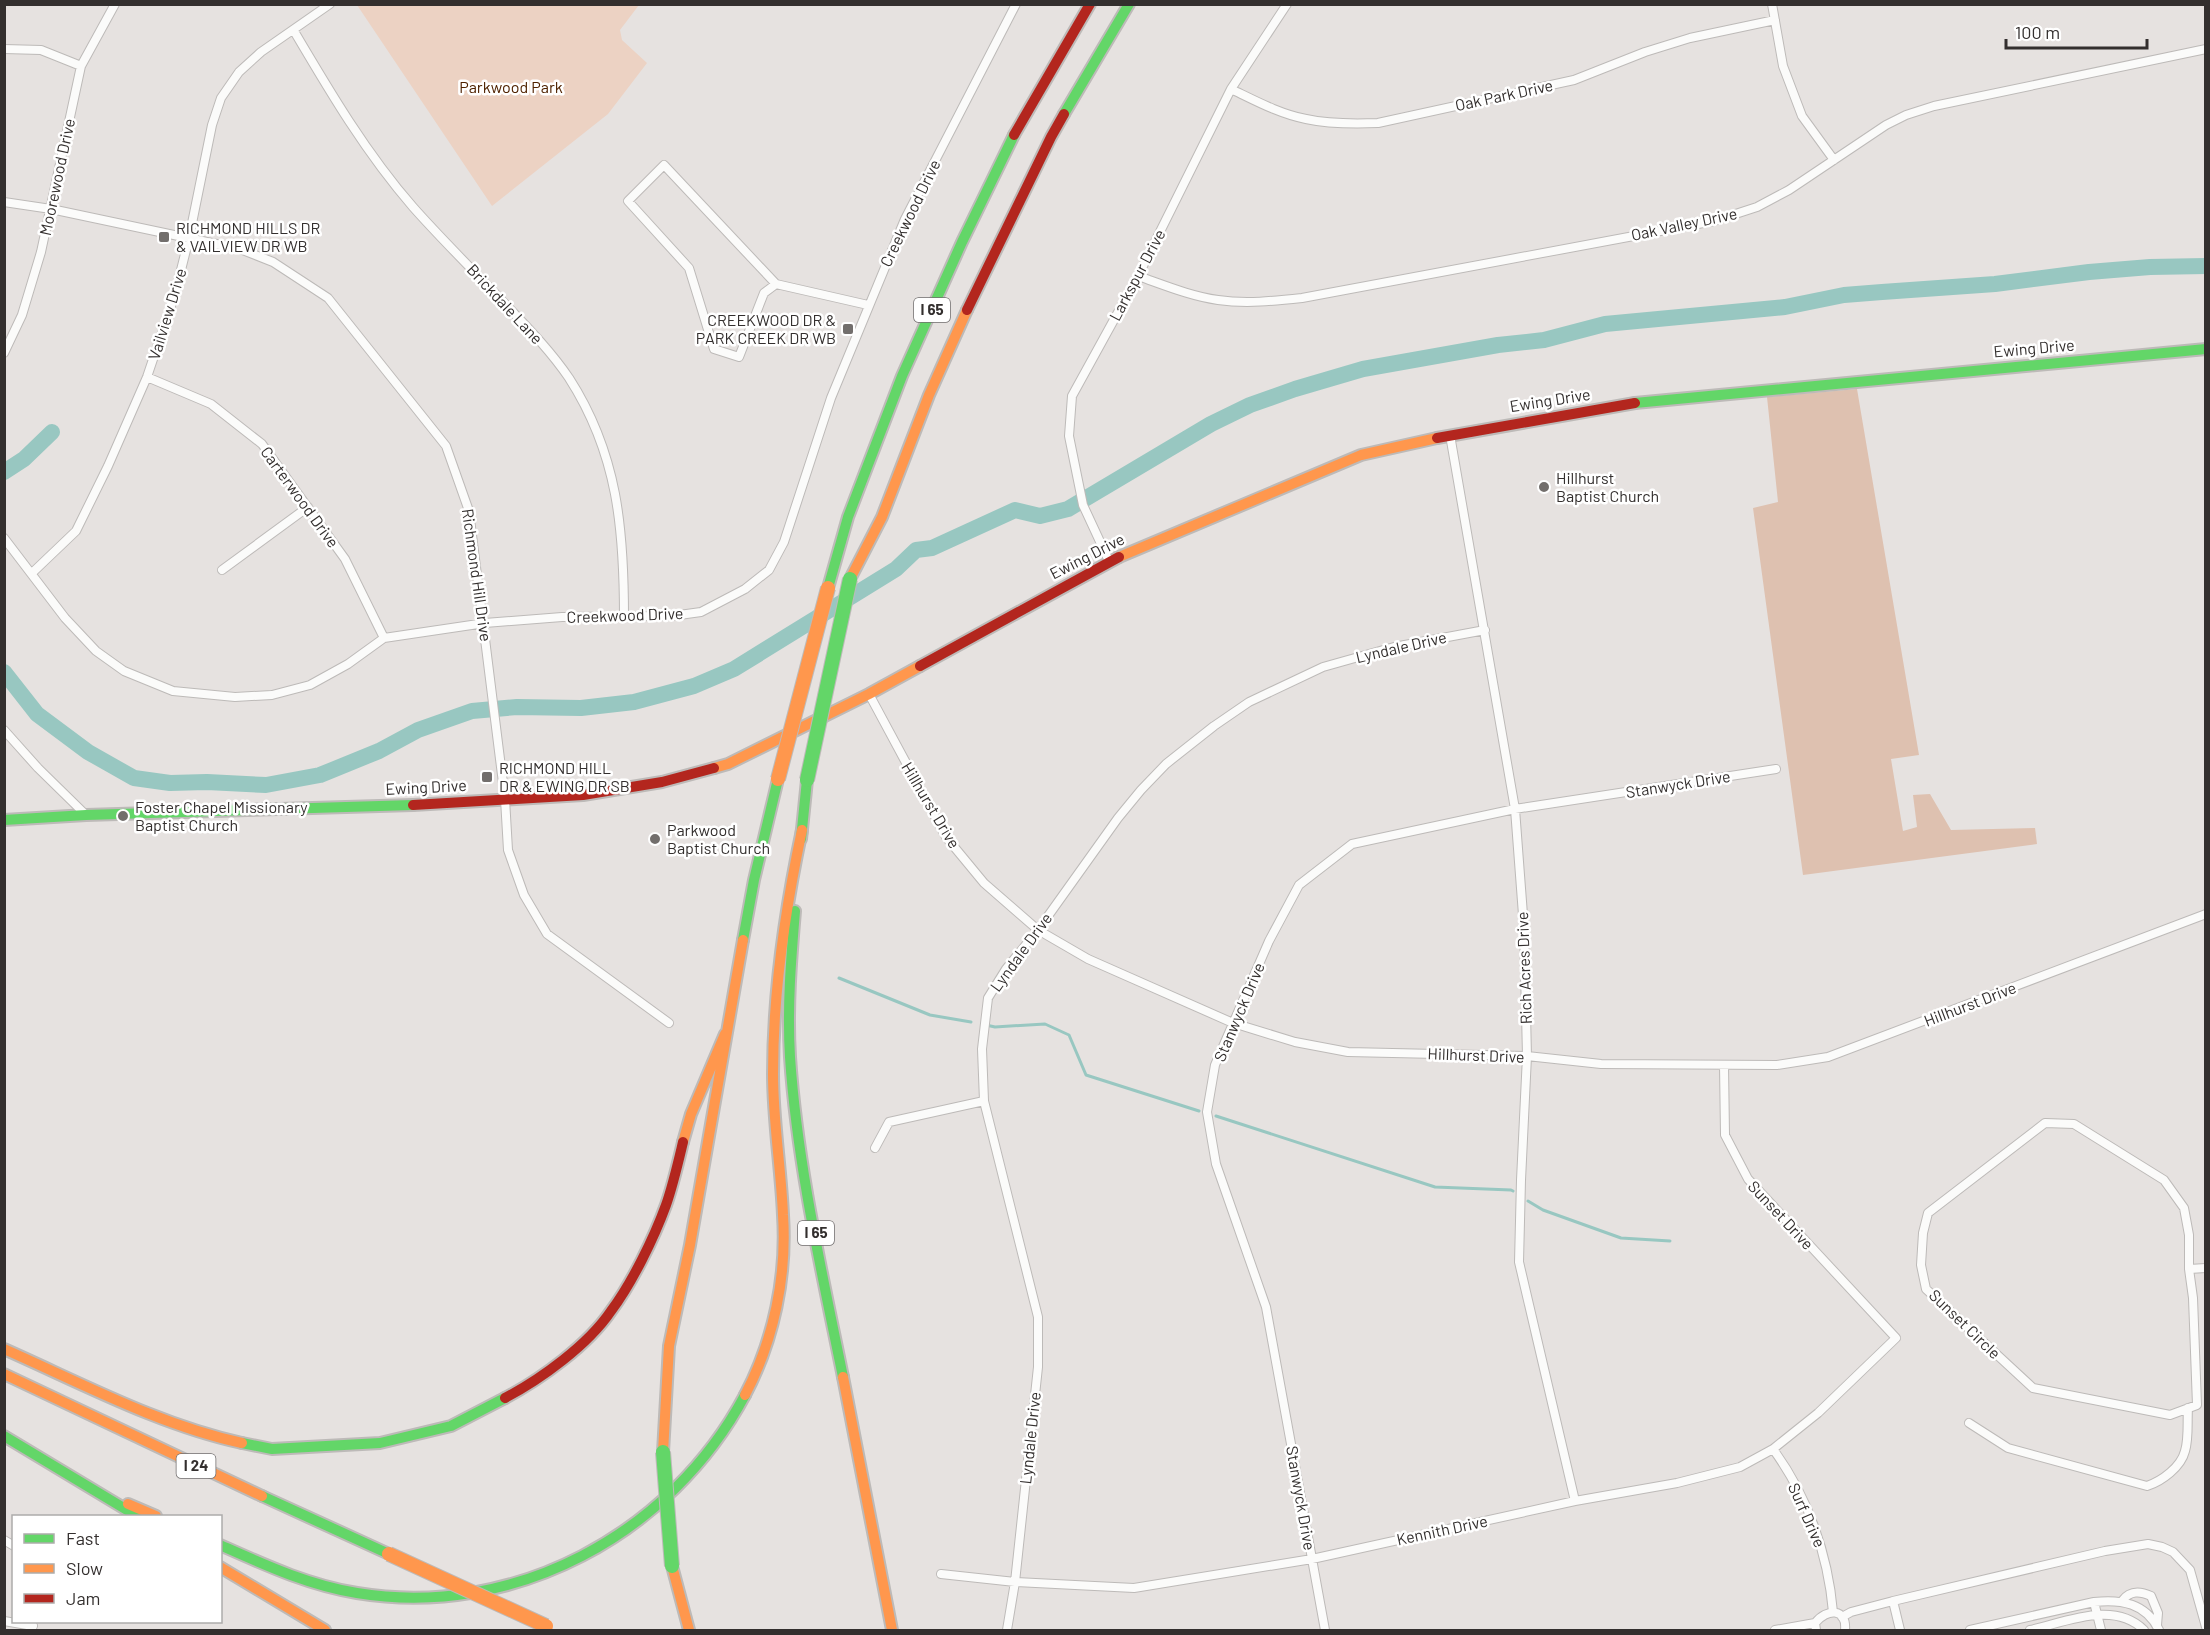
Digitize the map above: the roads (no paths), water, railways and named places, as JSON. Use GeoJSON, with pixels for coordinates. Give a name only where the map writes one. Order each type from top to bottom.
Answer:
{"type":"FeatureCollection","features":[{"type":"Feature","properties":{"kind":"main road","name":"I 65"},"geometry":{"type":"LineString","coordinates":[[689,1630],[672,1566],[663,1452],[669,1346],[690,1245],[753,880],[848,517],[902,375],[1006,147],[1090,4]]}},
{"type":"Feature","properties":{"kind":"main road","name":"I 65"},"geometry":{"type":"LineString","coordinates":[[892,1630],[864,1477],[830,1315],[795,1112],[790,1054],[790,961],[807,780],[850,579],[882,517],[929,395],[982,278],[1051,137],[1129,4]]}},
{"type":"Feature","properties":{"kind":"main road","name":"Ewing Drive"},"geometry":{"type":"LineString","coordinates":[[4,819],[338,808],[583,795],[662,782],[728,764],[869,694],[1109,561],[1361,455],[1450,435],[1634,403],[2205,349]]}},
{"type":"Feature","properties":{"kind":"main road"},"geometry":{"type":"LineString","coordinates":[[222,1546],[297,1578],[322,1586],[361,1593],[417,1599],[493,1591],[537,1576],[611,1540],[658,1508],[684,1484],[711,1452],[726,1431],[746,1394],[763,1355],[780,1291],[784,1249],[772,1053],[782,933],[802,830]]}},
{"type":"Feature","properties":{"kind":"main road"},"geometry":{"type":"LineString","coordinates":[[4,1349],[159,1417],[212,1436],[272,1449],[380,1443],[451,1426],[528,1386],[576,1349],[611,1312],[641,1260],[666,1205],[691,1114],[725,1034]]}},
{"type":"Feature","properties":{"kind":"main road","name":"I 24"},"geometry":{"type":"LineString","coordinates":[[4,1374],[211,1473],[551,1628]]}},
{"type":"Feature","properties":{"kind":"main road"},"geometry":{"type":"LineString","coordinates":[[4,1436],[135,1515]]}},
{"type":"Feature","properties":{"kind":"main road"},"geometry":{"type":"LineString","coordinates":[[84,1484],[154,1515]]}},
{"type":"Feature","properties":{"kind":"main road"},"geometry":{"type":"LineString","coordinates":[[222,1568],[325,1630]]}},
{"type":"Feature","properties":{"kind":"street","name":"Moorewood Drive"},"geometry":{"type":"LineString","coordinates":[[4,353],[22,315],[41,252],[81,66],[115,4]]}},
{"type":"Feature","properties":{"kind":"street","name":"Vailview Drive"},"geometry":{"type":"LineString","coordinates":[[32,573],[76,531],[108,466],[147,377],[175,294],[212,125],[221,98],[238,72],[261,52],[330,4]]}},
{"type":"Feature","properties":{"kind":"street","name":"Creekwood Drive"},"geometry":{"type":"LineString","coordinates":[[4,538],[65,618],[96,651],[124,671],[173,691],[235,697],[272,695],[310,685],[348,664],[384,638],[485,623],[562,617],[672,616],[701,612],[745,589],[769,570],[784,542],[831,398],[905,219],[1016,4]]}},
{"type":"Feature","properties":{"kind":"street","name":"Larkspur Drive"},"geometry":{"type":"LineString","coordinates":[[1109,561],[1083,505],[1069,436],[1072,396],[1138,276],[1231,89],[1287,4]]}},
{"type":"Feature","properties":{"kind":"street"},"geometry":{"type":"LineString","coordinates":[[1772,4],[1783,66],[1802,116],[1834,160]]}},
{"type":"Feature","properties":{"kind":"street","name":"Oak Park Drive"},"geometry":{"type":"LineString","coordinates":[[1231,89],[1272,109],[1307,119],[1350,124],[1378,123],[1574,80],[1645,52],[1690,38],[1775,20]]}},
{"type":"Feature","properties":{"kind":"street","name":"Brickdale Lane"},"geometry":{"type":"LineString","coordinates":[[294,31],[339,109],[372,156],[413,207],[547,349],[584,404],[612,475],[621,522],[624,617]]}},
{"type":"Feature","properties":{"kind":"street"},"geometry":{"type":"LineString","coordinates":[[4,49],[41,50],[81,66]]}},
{"type":"Feature","properties":{"kind":"street","name":"Oak Valley Drive"},"geometry":{"type":"LineString","coordinates":[[1138,276],[1188,293],[1218,300],[1262,303],[1302,298],[1714,221],[1757,207],[1789,190],[1886,125],[1905,115],[1934,106],[2205,49]]}},
{"type":"Feature","properties":{"kind":"street"},"geometry":{"type":"LineString","coordinates":[[776,284],[764,293],[739,357],[714,349],[690,268],[628,201],[664,165],[776,284],[868,305]]}},
{"type":"Feature","properties":{"kind":"street","name":"Richmond Hill Drive"},"geometry":{"type":"LineString","coordinates":[[4,202],[51,209],[240,249],[273,262],[328,298],[446,446],[469,510],[485,623],[505,799],[508,850],[524,895],[547,934],[669,1023]]}},
{"type":"Feature","properties":{"kind":"street","name":"Carterwood Drive"},"geometry":{"type":"LineString","coordinates":[[147,377],[211,404],[262,444],[345,560],[384,638]]}},
{"type":"Feature","properties":{"kind":"street","name":"Rich Acres Drive"},"geometry":{"type":"LineString","coordinates":[[1450,435],[1515,809],[1524,928],[1527,1056],[1520,1262],[1575,1501]]}},
{"type":"Feature","properties":{"kind":"street"},"geometry":{"type":"LineString","coordinates":[[222,570],[308,507]]}},
{"type":"Feature","properties":{"kind":"street","name":"Lyndale Drive"},"geometry":{"type":"LineString","coordinates":[[1007,1630],[1038,1367],[1038,1317],[984,1101],[982,1049],[988,998],[1006,969],[1038,930],[1118,818],[1141,790],[1166,764],[1214,726],[1249,702],[1323,667],[1394,646],[1485,630]]}},
{"type":"Feature","properties":{"kind":"street","name":"Hillhurst Drive"},"geometry":{"type":"LineString","coordinates":[[869,694],[946,837],[984,883],[1038,930],[1089,959],[1233,1023],[1295,1042],[1348,1052],[1527,1056],[1601,1064],[1777,1065],[1828,1057],[2205,914]]}},
{"type":"Feature","properties":{"kind":"street"},"geometry":{"type":"LineString","coordinates":[[4,730],[38,768],[86,815]]}},
{"type":"Feature","properties":{"kind":"street","name":"Stanwyck Drive"},"geometry":{"type":"LineString","coordinates":[[1325,1630],[1266,1307],[1216,1164],[1207,1112],[1215,1065],[1269,941],[1299,885],[1352,844],[1515,809],[1776,769]]}},
{"type":"Feature","properties":{"kind":"street","name":"Sunset Drive"},"geometry":{"type":"LineString","coordinates":[[1724,1065],[1725,1135],[1748,1179],[1896,1338]]}},
{"type":"Feature","properties":{"kind":"street"},"geometry":{"type":"LineString","coordinates":[[875,1148],[889,1122],[984,1101]]}},
{"type":"Feature","properties":{"kind":"street","name":"Sunset Circle"},"geometry":{"type":"LineString","coordinates":[[2045,1123],[2074,1124],[2164,1180],[2184,1208],[2189,1269],[2193,1298],[2197,1405],[2170,1415],[2033,1388],[1926,1289],[1921,1265],[1923,1233],[1928,1214],[2045,1123]]}},
{"type":"Feature","properties":{"kind":"street"},"geometry":{"type":"LineString","coordinates":[[2189,1269],[2205,1268]]}},
{"type":"Feature","properties":{"kind":"street","name":"Kennith Drive"},"geometry":{"type":"LineString","coordinates":[[941,1574],[1014,1582],[1134,1588],[1312,1559],[1575,1501],[1677,1483],[1740,1467],[1773,1449],[1818,1413],[1896,1338]]}},
{"type":"Feature","properties":{"kind":"street"},"geometry":{"type":"LineString","coordinates":[[1969,1423],[2008,1448],[2147,1486],[2170,1473],[2185,1453],[2188,1408]]}},
{"type":"Feature","properties":{"kind":"street","name":"Surf Drive"},"geometry":{"type":"LineString","coordinates":[[1773,1449],[1781,1460],[1816,1529],[1831,1586],[1833,1612]]}},
{"type":"Feature","properties":{"kind":"street"},"geometry":{"type":"LineString","coordinates":[[1842,1617],[1851,1612],[1893,1601],[2104,1551],[2148,1544],[2174,1552],[2190,1570],[2205,1627]]}},
{"type":"Feature","properties":{"kind":"street"},"geometry":{"type":"LineString","coordinates":[[2122,1601],[2126,1595],[2134,1592],[2151,1596],[2158,1613],[2158,1628]]}},
{"type":"Feature","properties":{"kind":"street"},"geometry":{"type":"LineString","coordinates":[[1893,1601],[1900,1630]]}},
{"type":"Feature","properties":{"kind":"street"},"geometry":{"type":"LineString","coordinates":[[1970,1630],[2094,1602],[2122,1601],[2144,1613],[2158,1628]]}},
{"type":"Feature","properties":{"kind":"street"},"geometry":{"type":"LineString","coordinates":[[2094,1602],[2102,1630]]}},
{"type":"Feature","properties":{"kind":"street"},"geometry":{"type":"LineString","coordinates":[[1775,1630],[1816,1627],[1824,1614],[1833,1612],[1842,1617],[1845,1630]]}},
{"type":"Feature","properties":{"kind":"street"},"geometry":{"type":"LineString","coordinates":[[2030,1630],[2098,1615],[2116,1614],[2127,1618],[2144,1630]]}},
{"type":"Feature","properties":{"kind":"street"},"geometry":{"type":"LineString","coordinates":[[16,1623],[34,1626]]}},
{"type":"Feature","properties":{"kind":"waterway"},"geometry":{"type":"LineString","coordinates":[[4,672],[37,714],[88,752],[134,778],[170,783],[266,785],[320,775],[379,751],[418,730],[472,711],[517,707],[581,708],[634,702],[694,686],[734,669],[896,569],[916,550],[932,548],[1015,510],[1040,516],[1068,509],[1211,424],[1250,405],[1363,369],[1498,345],[1544,340],[1605,324],[1785,307],[1844,295],[1995,284],[2150,267],[2206,266]]}},
{"type":"Feature","properties":{"kind":"waterway"},"geometry":{"type":"LineString","coordinates":[[4,472],[24,459],[52,432]]}},
{"type":"Feature","properties":{"kind":"waterway"},"geometry":{"type":"LineString","coordinates":[[839,978],[930,1015],[971,1022]]}},
{"type":"Feature","properties":{"kind":"waterway"},"geometry":{"type":"LineString","coordinates":[[986,1025],[995,1027],[1045,1024],[1069,1035],[1086,1075],[1199,1111]]}},
{"type":"Feature","properties":{"kind":"waterway"},"geometry":{"type":"LineString","coordinates":[[1216,1116],[1435,1187],[1513,1191]]}},
{"type":"Feature","properties":{"kind":"waterway"},"geometry":{"type":"LineString","coordinates":[[1528,1201],[1543,1210],[1621,1238],[1670,1241]]}},
{"type":"Feature","properties":{"kind":"place","name":"RICHMOND HILLS DR & VAILVIEW DR WB"},"geometry":{"type":"Point","coordinates":[164,237]}},
{"type":"Feature","properties":{"kind":"place","name":"CREEKWOOD DR & PARK CREEK DR WB"},"geometry":{"type":"Point","coordinates":[848,329]}},
{"type":"Feature","properties":{"kind":"place","name":"Hillhurst Baptist Church"},"geometry":{"type":"Point","coordinates":[1544,487]}},
{"type":"Feature","properties":{"kind":"place","name":"RICHMOND HILL DR & EWING DR SB"},"geometry":{"type":"Point","coordinates":[487,777]}},
{"type":"Feature","properties":{"kind":"place","name":"Foster Chapel Missionary Baptist Church"},"geometry":{"type":"Point","coordinates":[123,816]}},
{"type":"Feature","properties":{"kind":"place","name":"Parkwood Baptist Church"},"geometry":{"type":"Point","coordinates":[655,839]}},
{"type":"Feature","properties":{"kind":"park label","name":"Parkwood Park"},"geometry":{"type":"Point","coordinates":[511,87]}}]}
